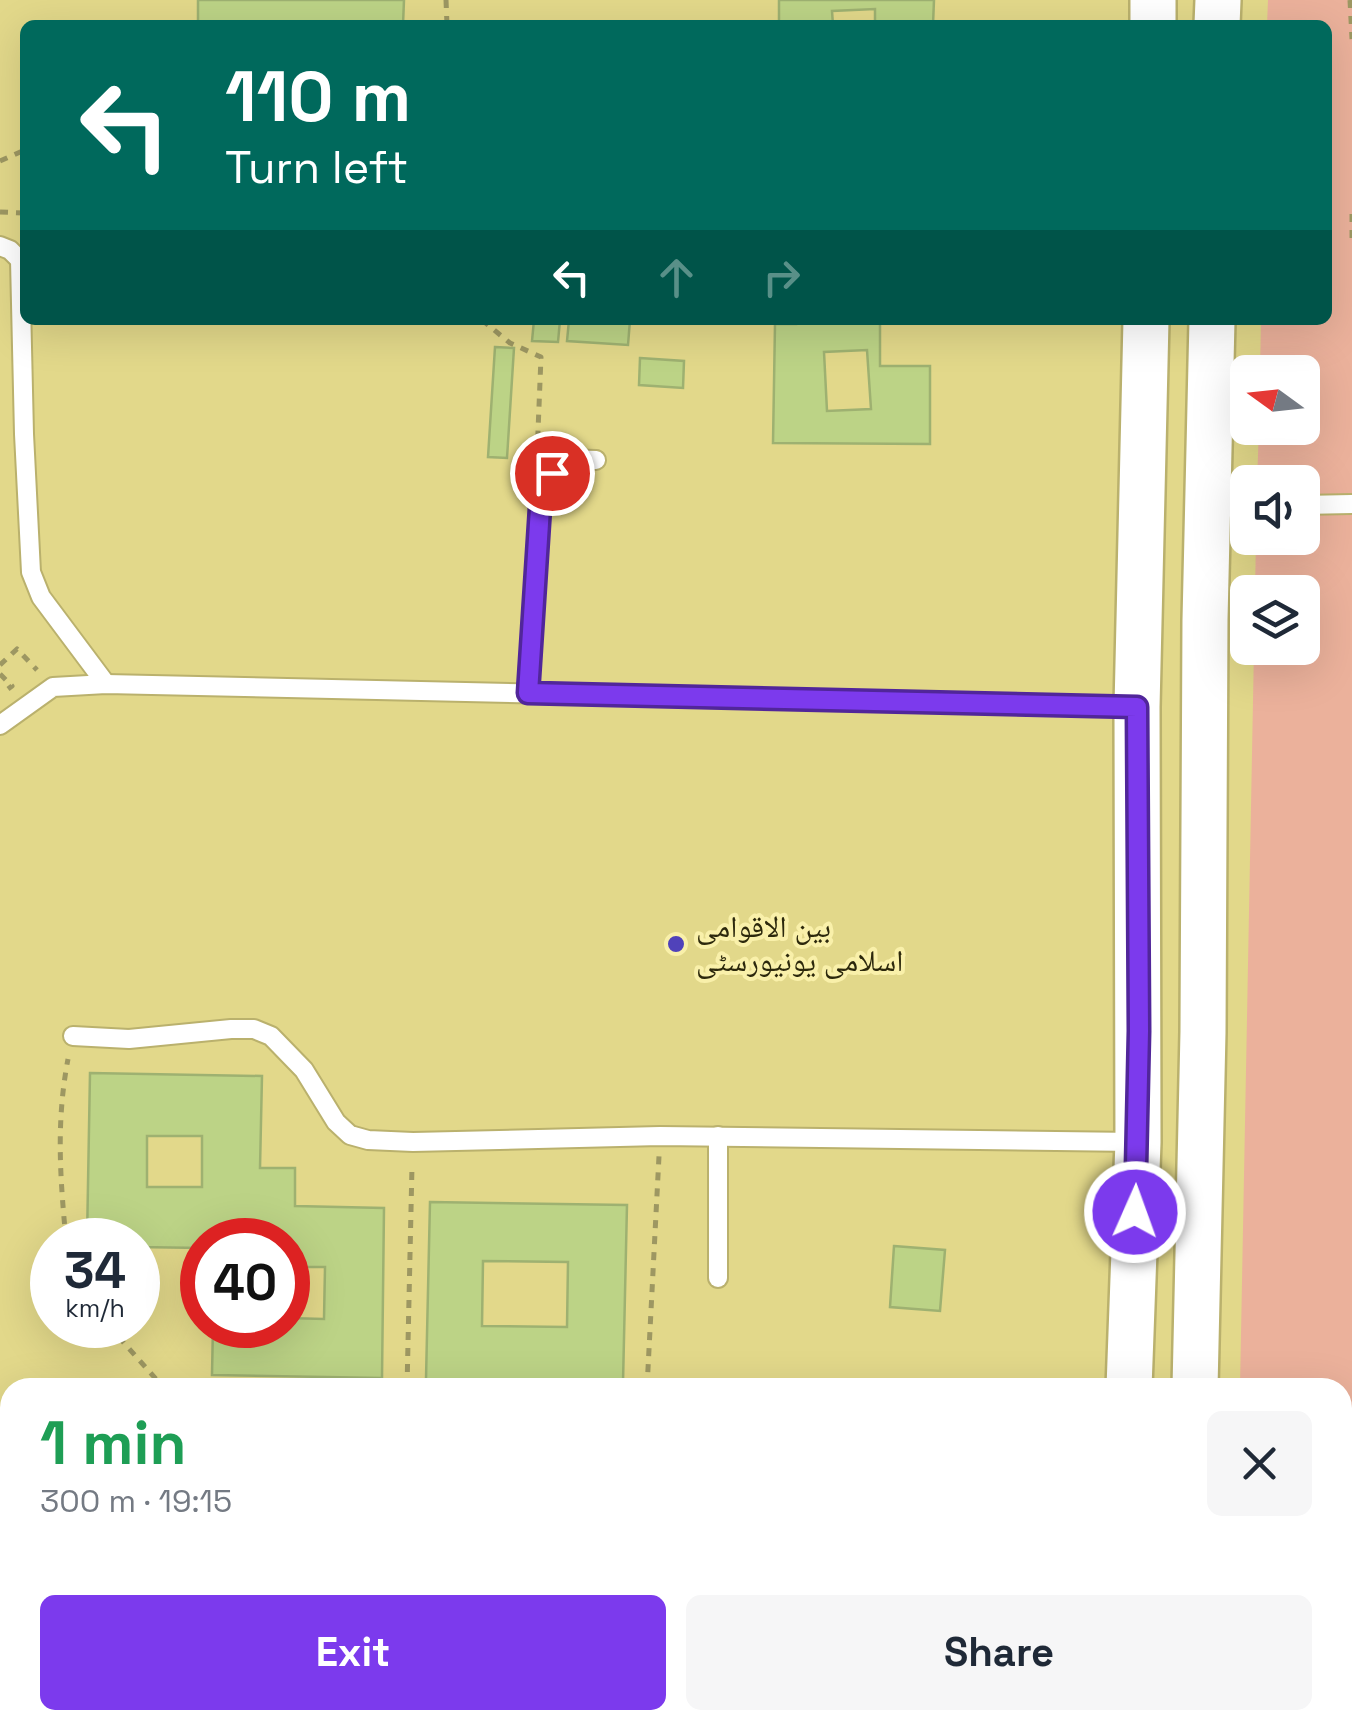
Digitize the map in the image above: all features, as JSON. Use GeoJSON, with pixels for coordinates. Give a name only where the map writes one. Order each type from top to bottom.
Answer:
{"type":"FeatureCollection","features":[{"type":"Feature","properties":{"kind":"street"},"geometry":{"type":"LineString","coordinates":[[1130,1378],[1138,1142],[1137,707],[1146,325]]}},
{"type":"Feature","properties":{"kind":"street"},"geometry":{"type":"LineString","coordinates":[[1195,1378],[1203,1032],[1204,620],[1228,507],[1212,325]]}},
{"type":"Feature","properties":{"kind":"street"},"geometry":{"type":"LineString","coordinates":[[1139,618],[1204,620]]}},
{"type":"Feature","properties":{"kind":"lane"},"geometry":{"type":"LineString","coordinates":[[21,325],[31,572],[41,597],[106,684]]}},
{"type":"Feature","properties":{"kind":"lane"},"geometry":{"type":"LineString","coordinates":[[528,693],[544,488],[552,473],[566,461],[596,460]]}},
{"type":"Feature","properties":{"kind":"lane"},"geometry":{"type":"LineString","coordinates":[[1320,505],[1352,504]]}},
{"type":"Feature","properties":{"kind":"lane"},"geometry":{"type":"LineString","coordinates":[[0,725],[53,687],[106,684],[1137,707]]}},
{"type":"Feature","properties":{"kind":"lane"},"geometry":{"type":"LineString","coordinates":[[73,1036],[129,1039],[231,1028],[272,1036],[304,1070],[336,1122],[350,1135],[368,1140],[718,1136],[1138,1142]]}},
{"type":"Feature","properties":{"kind":"lane"},"geometry":{"type":"LineString","coordinates":[[718,1136],[718,1278]]}},
{"type":"Feature","properties":{"kind":"path"},"geometry":{"type":"LineString","coordinates":[[1350,0],[1352,39]]}},
{"type":"Feature","properties":{"kind":"path"},"geometry":{"type":"LineString","coordinates":[[1352,214],[1352,238]]}},
{"type":"Feature","properties":{"kind":"path"},"geometry":{"type":"LineString","coordinates":[[488,325],[510,343],[540,356],[537,474],[544,488]]}},
{"type":"Feature","properties":{"kind":"path"},"geometry":{"type":"LineString","coordinates":[[0,665],[17,649],[53,687]]}},
{"type":"Feature","properties":{"kind":"path"},"geometry":{"type":"LineString","coordinates":[[0,674],[12,686],[0,698]]}},
{"type":"Feature","properties":{"kind":"path"},"geometry":{"type":"LineString","coordinates":[[64,1218],[59,1164],[62,1092],[73,1036]]}},
{"type":"Feature","properties":{"kind":"path"},"geometry":{"type":"LineString","coordinates":[[648,1378],[660,1136]]}},
{"type":"Feature","properties":{"kind":"path"},"geometry":{"type":"LineString","coordinates":[[407,1378],[413,1142]]}},
{"type":"Feature","properties":{"kind":"path"},"geometry":{"type":"LineString","coordinates":[[128,1348],[155,1378]]}},
{"type":"Feature","properties":{"kind":"shaded area","name":"بین الاقوامی اسلامی یونیورسٹی"},"geometry":{"type":"Polygon","coordinates":[[[0,0],[1352,0],[1352,1378],[0,1378],[0,0]]]}},
{"type":"Feature","properties":{"kind":"shaded area"},"geometry":{"type":"Polygon","coordinates":[[[1268,0],[1352,0],[1352,1378],[1240,1378],[1254,665],[1320,665],[1320,575],[1255,575],[1256,555],[1320,555],[1320,465],[1258,465],[1258,445],[1320,445],[1320,355],[1260,355],[1261,325],[1332,325],[1332,20],[1267,20],[1268,0]]]}},
{"type":"Feature","properties":{"kind":"building"},"geometry":{"type":"Polygon","coordinates":[[[198,0],[404,0],[403,20],[198,20],[198,0]]]}},
{"type":"Feature","properties":{"kind":"building"},"geometry":{"type":"Polygon","coordinates":[[[779,0],[934,0],[933,20],[875,20],[875,9],[832,11],[833,20],[779,20],[779,0]]]}},
{"type":"Feature","properties":{"kind":"building"},"geometry":{"type":"Polygon","coordinates":[[[534,325],[560,325],[558,342],[532,341],[534,325]]]}},
{"type":"Feature","properties":{"kind":"building"},"geometry":{"type":"Polygon","coordinates":[[[569,325],[630,325],[628,345],[567,341],[569,325]]]}},
{"type":"Feature","properties":{"kind":"building"},"geometry":{"type":"Polygon","coordinates":[[[775,325],[880,325],[880,366],[930,366],[930,444],[773,443],[775,325]],[[867,350],[824,352],[827,411],[871,409],[867,350]]]}},
{"type":"Feature","properties":{"kind":"building"},"geometry":{"type":"Polygon","coordinates":[[[495,347],[514,348],[507,458],[488,457],[495,347]]]}},
{"type":"Feature","properties":{"kind":"building"},"geometry":{"type":"Polygon","coordinates":[[[640,358],[684,361],[683,388],[639,385],[640,358]]]}},
{"type":"Feature","properties":{"kind":"building"},"geometry":{"type":"Polygon","coordinates":[[[90,1073],[262,1076],[260,1168],[295,1168],[295,1206],[384,1208],[382,1378],[212,1375],[213,1348],[310,1348],[310,1319],[324,1319],[325,1267],[310,1267],[310,1218],[180,1218],[180,1248],[160,1247],[160,1218],[87,1218],[90,1073]],[[147,1136],[147,1187],[202,1187],[202,1136],[147,1136]]]}},
{"type":"Feature","properties":{"kind":"building"},"geometry":{"type":"Polygon","coordinates":[[[430,1202],[627,1205],[623,1378],[426,1378],[430,1202]],[[483,1261],[482,1326],[567,1327],[568,1262],[483,1261]]]}},
{"type":"Feature","properties":{"kind":"building"},"geometry":{"type":"Polygon","coordinates":[[[894,1246],[945,1250],[940,1311],[890,1307],[894,1246]]]}},
{"type":"Feature","properties":{"kind":"place","name":"بین الاقوامی اسلامی یونیورسٹی"},"geometry":{"type":"Point","coordinates":[676,944]}},
{"type":"Feature","properties":{"kind":"route"},"geometry":{"type":"LineString","coordinates":[[552,473],[540,508],[528,693],[1137,707],[1139,1031],[1135,1212]]}}]}
